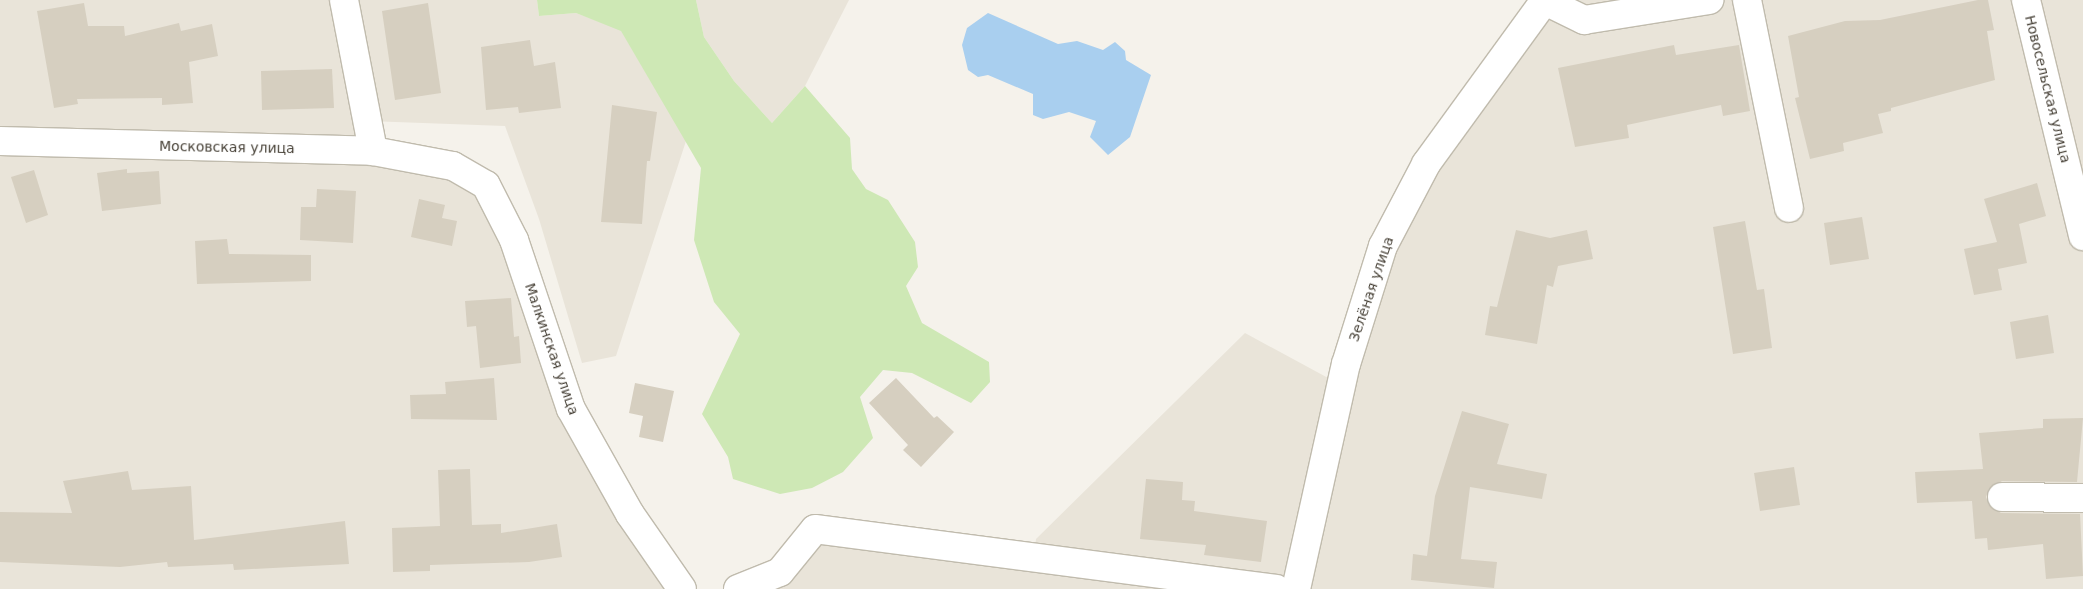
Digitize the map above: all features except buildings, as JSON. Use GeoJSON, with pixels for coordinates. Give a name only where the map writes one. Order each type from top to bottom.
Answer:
{"type":"FeatureCollection","features":[{"type":"Feature","properties":{"kind":"street"},"geometry":{"type":"LineString","coordinates":[[344,0],[374,151]]}},
{"type":"Feature","properties":{"kind":"street"},"geometry":{"type":"LineString","coordinates":[[1544,0],[1584,20],[1708,0]]}},
{"type":"Feature","properties":{"kind":"street","name":"Зелёная улица"},"geometry":{"type":"LineString","coordinates":[[1296,589],[1346,364],[1383,246],[1426,164],[1544,0]]}},
{"type":"Feature","properties":{"kind":"street"},"geometry":{"type":"LineString","coordinates":[[1747,0],[1789,208]]}},
{"type":"Feature","properties":{"kind":"street","name":"Новосельская улица"},"geometry":{"type":"LineString","coordinates":[[2026,0],[2083,236]]}},
{"type":"Feature","properties":{"kind":"street","name":"Московская улица"},"geometry":{"type":"LineString","coordinates":[[0,141],[374,151],[454,166]]}},
{"type":"Feature","properties":{"kind":"street","name":"Малкинская улица"},"geometry":{"type":"LineString","coordinates":[[454,166],[486,186],[514,240],[571,409],[630,514],[682,589]]}},
{"type":"Feature","properties":{"kind":"street"},"geometry":{"type":"LineString","coordinates":[[2002,497],[2083,498]]}},
{"type":"Feature","properties":{"kind":"street"},"geometry":{"type":"LineString","coordinates":[[738,589],[780,572],[815,529],[1276,589]]}},
{"type":"Feature","properties":{"kind":"shaded area"},"geometry":{"type":"Polygon","coordinates":[[[0,0],[537,0],[539,16],[576,13],[621,30],[686,141],[616,356],[582,363],[539,219],[505,126],[368,121],[374,151],[486,185],[571,409],[682,589],[0,589],[0,0]]]}},
{"type":"Feature","properties":{"kind":"shaded area"},"geometry":{"type":"Polygon","coordinates":[[[696,0],[849,0],[805,86],[772,123],[734,81],[704,37],[696,0]]]}},
{"type":"Feature","properties":{"kind":"shaded area"},"geometry":{"type":"Polygon","coordinates":[[[1543,0],[2083,0],[2083,589],[738,589],[815,529],[1034,557],[1036,539],[1245,333],[1341,385],[1383,246],[1543,0]]]}},
{"type":"Feature","properties":{"kind":"green space"},"geometry":{"type":"Polygon","coordinates":[[[537,0],[696,0],[704,37],[734,81],[772,123],[805,86],[850,138],[852,169],[866,189],[888,200],[915,242],[918,267],[906,286],[922,323],[989,362],[990,382],[971,403],[912,373],[883,370],[860,397],[873,438],[843,472],[812,488],[780,494],[733,479],[728,457],[702,414],[740,334],[714,302],[694,240],[701,168],[621,31],[576,13],[539,16],[537,0]]]}},
{"type":"Feature","properties":{"kind":"water"},"geometry":{"type":"Polygon","coordinates":[[[988,13],[1058,44],[1077,41],[1103,50],[1115,42],[1125,51],[1126,60],[1151,75],[1130,137],[1108,155],[1090,137],[1096,121],[1069,112],[1043,119],[1033,115],[1033,94],[988,75],[978,77],[968,70],[962,45],[967,28],[988,13]]]}}]}
